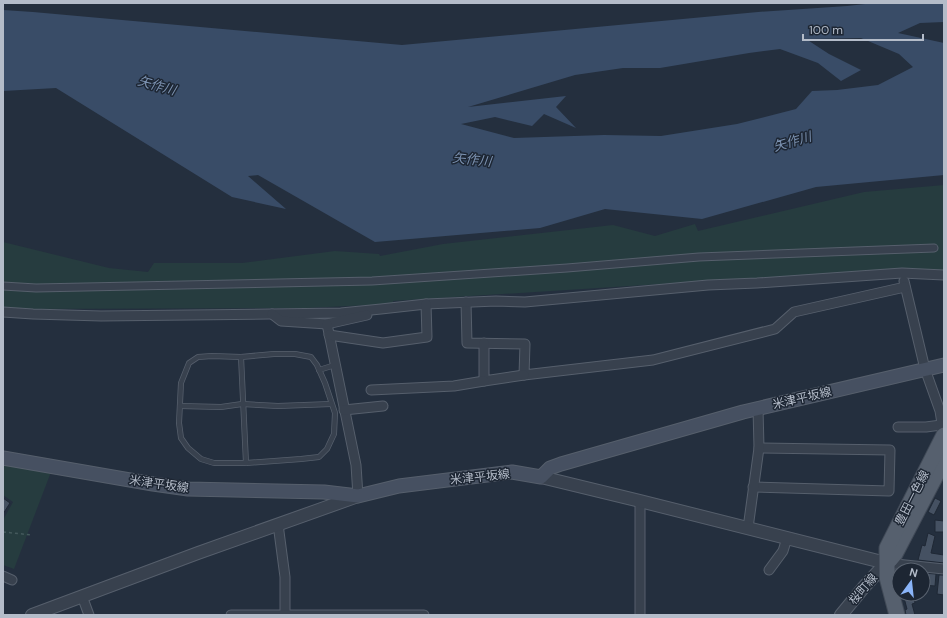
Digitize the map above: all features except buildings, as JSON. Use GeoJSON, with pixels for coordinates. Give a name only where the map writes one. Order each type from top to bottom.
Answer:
{"type":"FeatureCollection","features":[{"type":"Feature","properties":{"kind":"main road","name":"米津平坂線"},"geometry":{"type":"LineString","coordinates":[[3,458],[188,489],[324,492],[358,496],[399,486],[512,472],[540,477],[550,468],[561,464],[758,408],[944,365]]}},
{"type":"Feature","properties":{"kind":"main road","name":"豊田一色線"},"geometry":{"type":"LineString","coordinates":[[897,615],[887,577],[887,548],[943,433]]}},
{"type":"Feature","properties":{"kind":"main road","name":"豊田一色線"},"geometry":{"type":"LineString","coordinates":[[886,563],[895,554],[944,460]]}},
{"type":"Feature","properties":{"kind":"street"},"geometry":{"type":"LineString","coordinates":[[3,286],[36,288],[372,281],[699,258],[934,248]]}},
{"type":"Feature","properties":{"kind":"street"},"geometry":{"type":"LineString","coordinates":[[898,426],[926,427],[943,433],[940,411],[925,370],[902,273]]}},
{"type":"Feature","properties":{"kind":"street"},"geometry":{"type":"LineString","coordinates":[[3,312],[101,316],[341,313],[381,310],[426,304],[496,301],[525,302],[708,285],[902,273],[944,275]]}},
{"type":"Feature","properties":{"kind":"street"},"geometry":{"type":"LineString","coordinates":[[371,390],[454,386],[484,380],[653,360],[775,329],[794,312],[905,287]]}},
{"type":"Feature","properties":{"kind":"street"},"geometry":{"type":"LineString","coordinates":[[466,302],[467,343],[525,344],[524,375]]}},
{"type":"Feature","properties":{"kind":"street"},"geometry":{"type":"LineString","coordinates":[[329,335],[383,343],[426,337],[426,304]]}},
{"type":"Feature","properties":{"kind":"street"},"geometry":{"type":"LineString","coordinates":[[272,314],[281,321],[326,324],[370,315],[381,310]]}},
{"type":"Feature","properties":{"kind":"street"},"geometry":{"type":"LineString","coordinates":[[32,615],[358,496],[356,465],[326,324]]}},
{"type":"Feature","properties":{"kind":"street"},"geometry":{"type":"LineString","coordinates":[[484,343],[484,380]]}},
{"type":"Feature","properties":{"kind":"street"},"geometry":{"type":"LineString","coordinates":[[344,410],[383,406]]}},
{"type":"Feature","properties":{"kind":"street"},"geometry":{"type":"LineString","coordinates":[[748,528],[759,448],[758,408]]}},
{"type":"Feature","properties":{"kind":"street"},"geometry":{"type":"LineString","coordinates":[[753,487],[889,491],[890,450],[759,448]]}},
{"type":"Feature","properties":{"kind":"street"},"geometry":{"type":"LineString","coordinates":[[540,477],[886,563],[944,569]]}},
{"type":"Feature","properties":{"kind":"street"},"geometry":{"type":"LineString","coordinates":[[640,501],[640,615]]}},
{"type":"Feature","properties":{"kind":"street"},"geometry":{"type":"LineString","coordinates":[[278,524],[285,577],[285,614]]}},
{"type":"Feature","properties":{"kind":"street"},"geometry":{"type":"LineString","coordinates":[[769,570],[783,551],[787,538]]}},
{"type":"Feature","properties":{"kind":"street","name":"桜町線"},"geometry":{"type":"LineString","coordinates":[[841,615],[886,563]]}},
{"type":"Feature","properties":{"kind":"street"},"geometry":{"type":"LineString","coordinates":[[3,576],[12,580]]}},
{"type":"Feature","properties":{"kind":"street"},"geometry":{"type":"LineString","coordinates":[[82,596],[90,615]]}},
{"type":"Feature","properties":{"kind":"street"},"geometry":{"type":"LineString","coordinates":[[231,615],[424,615]]}},
{"type":"Feature","properties":{"kind":"lane"},"geometry":{"type":"LineString","coordinates":[[274,354],[311,357],[325,383],[335,413],[334,434],[327,449],[318,457],[246,463],[214,463],[201,459],[188,448],[181,438],[178,423],[181,383],[189,363],[198,357],[241,357],[274,354]]}},
{"type":"Feature","properties":{"kind":"lane"},"geometry":{"type":"LineString","coordinates":[[241,357],[242,404],[246,463]]}},
{"type":"Feature","properties":{"kind":"lane"},"geometry":{"type":"LineString","coordinates":[[319,370],[335,365]]}},
{"type":"Feature","properties":{"kind":"lane"},"geometry":{"type":"LineString","coordinates":[[180,406],[221,407],[242,404],[278,406],[332,404]]}},
{"type":"Feature","properties":{"kind":"path"},"geometry":{"type":"LineString","coordinates":[[3,532],[32,535]]}},
{"type":"Feature","properties":{"kind":"green space"},"geometry":{"type":"Polygon","coordinates":[[[944,185],[944,271],[756,278],[393,301],[393,304],[306,308],[3,309],[3,242],[109,268],[148,272],[154,263],[242,263],[335,251],[379,254],[380,256],[443,244],[613,225],[655,236],[695,224],[698,231],[864,192],[944,185]]]}},
{"type":"Feature","properties":{"kind":"green space"},"geometry":{"type":"Polygon","coordinates":[[[3,465],[51,472],[14,569],[3,565],[3,520],[13,502],[3,495],[3,465]]]}},
{"type":"Feature","properties":{"kind":"water","name":"矢作川"},"geometry":{"type":"Polygon","coordinates":[[[874,3],[944,3],[944,22],[920,23],[898,33],[944,43],[944,175],[816,187],[702,219],[605,209],[540,228],[375,242],[258,175],[248,176],[286,209],[232,197],[56,88],[3,91],[3,10],[402,45],[758,12],[874,3]],[[861,38],[806,39],[829,54],[861,70],[841,81],[818,63],[780,49],[660,68],[623,68],[575,75],[468,107],[566,96],[556,107],[576,128],[544,114],[532,126],[495,117],[461,124],[514,138],[604,135],[661,136],[737,124],[796,109],[812,91],[837,90],[878,85],[913,67],[899,54],[861,38]]]}}]}
